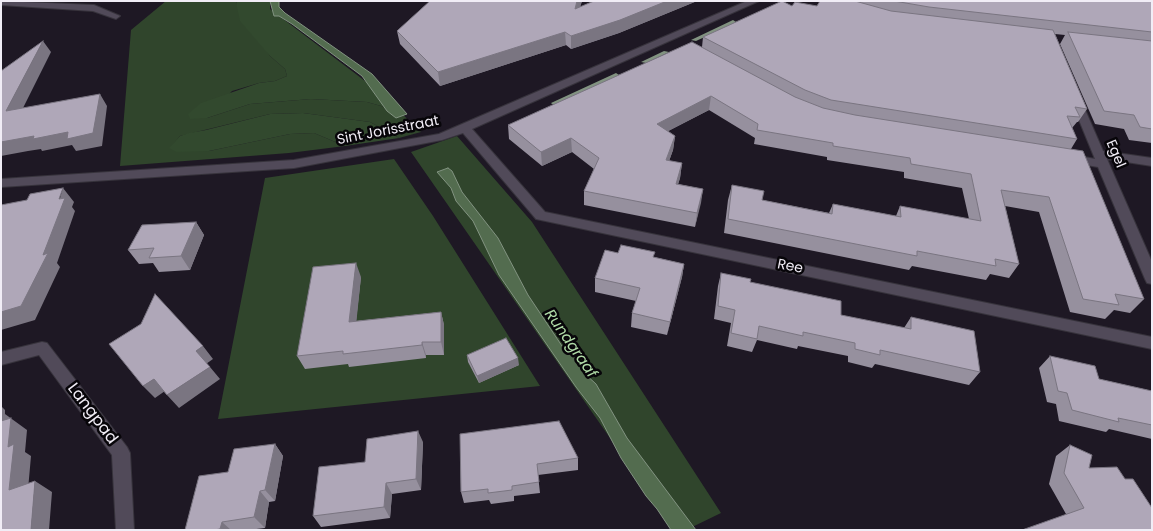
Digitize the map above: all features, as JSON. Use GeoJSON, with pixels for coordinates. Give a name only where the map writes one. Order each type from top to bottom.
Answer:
{"type":"FeatureCollection","features":[{"type":"Feature","properties":{"kind":"street","name":"Sint Jorisstraat"},"geometry":{"type":"LineString","coordinates":[[1,183],[294,164],[434,138],[465,128],[675,41],[755,1]]}},
{"type":"Feature","properties":{"kind":"street"},"geometry":{"type":"LineString","coordinates":[[1,2],[94,8],[116,16]]}},
{"type":"Feature","properties":{"kind":"street","name":"Egel"},"geometry":{"type":"LineString","coordinates":[[1069,84],[1152,279]]}},
{"type":"Feature","properties":{"kind":"street","name":"Ree"},"geometry":{"type":"LineString","coordinates":[[465,128],[541,216],[967,303],[1152,343]]}},
{"type":"Feature","properties":{"kind":"street"},"geometry":{"type":"LineString","coordinates":[[1054,156],[1152,162]]}},
{"type":"Feature","properties":{"kind":"street","name":"Langpad"},"geometry":{"type":"LineString","coordinates":[[1,359],[42,348],[121,454],[125,530]]}},
{"type":"Feature","properties":{"kind":"shaded area"},"geometry":{"type":"Polygon","coordinates":[[[166,1],[238,1],[236,3],[270,56],[285,69],[287,76],[275,81],[259,83],[232,91],[207,118],[250,104],[311,99],[367,102],[399,111],[421,132],[399,138],[370,122],[303,113],[270,114],[180,136],[170,148],[209,151],[290,134],[314,133],[345,146],[289,153],[120,166],[131,30],[166,1]]]}},
{"type":"Feature","properties":{"kind":"shaded area"},"geometry":{"type":"Polygon","coordinates":[[[238,1],[270,1],[270,9],[373,87],[399,111],[367,102],[311,99],[250,104],[207,118],[190,119],[188,114],[201,103],[259,83],[275,81],[287,76],[285,69],[270,56],[240,21],[236,3],[238,1]]]}},
{"type":"Feature","properties":{"kind":"shaded area"},"geometry":{"type":"Polygon","coordinates":[[[270,1],[279,1],[279,7],[285,13],[372,74],[407,114],[396,118],[387,111],[362,76],[292,24],[279,16],[274,16],[270,1]]]}},
{"type":"Feature","properties":{"kind":"shaded area"},"geometry":{"type":"Polygon","coordinates":[[[303,113],[370,122],[399,138],[345,146],[314,133],[290,134],[209,151],[177,152],[169,148],[180,136],[189,133],[270,114],[303,113]]]}},
{"type":"Feature","properties":{"kind":"shaded area"},"geometry":{"type":"Polygon","coordinates":[[[457,136],[532,222],[721,513],[686,530],[674,530],[411,152],[457,136]]]}},
{"type":"Feature","properties":{"kind":"shaded area"},"geometry":{"type":"Polygon","coordinates":[[[394,159],[433,216],[540,386],[218,419],[265,178],[394,159]]]}},
{"type":"Feature","properties":{"kind":"shaded area"},"geometry":{"type":"Polygon","coordinates":[[[448,168],[452,171],[462,192],[498,238],[528,295],[562,346],[578,359],[584,373],[596,384],[627,438],[696,530],[671,530],[646,496],[621,458],[600,418],[576,387],[499,275],[473,221],[456,201],[451,188],[437,172],[448,168]]]}},
{"type":"Feature","properties":{"kind":"building"},"geometry":{"type":"Polygon","coordinates":[[[430,1],[577,1],[575,9],[594,1],[667,1],[620,20],[571,36],[565,32],[438,72],[397,31],[430,1]]]}},
{"type":"Feature","properties":{"kind":"building"},"geometry":{"type":"Polygon","coordinates":[[[782,1],[792,6],[795,2],[817,6],[820,1],[855,1],[891,11],[1053,30],[1087,109],[1075,107],[1080,117],[1067,116],[1077,139],[831,100],[805,90],[703,37],[782,1]]]}},
{"type":"Feature","properties":{"kind":"building"},"geometry":{"type":"Polygon","coordinates":[[[894,1],[1152,1],[1152,32],[929,7],[894,1]]]}},
{"type":"Feature","properties":{"kind":"building"},"geometry":{"type":"Polygon","coordinates":[[[1068,32],[1152,41],[1152,129],[1140,127],[1134,115],[1104,111],[1068,32]]]}},
{"type":"Feature","properties":{"kind":"building"},"geometry":{"type":"Polygon","coordinates":[[[43,41],[6,111],[100,94],[93,133],[67,139],[68,132],[33,139],[34,136],[1,142],[1,71],[43,41]]]}},
{"type":"Feature","properties":{"kind":"building"},"geometry":{"type":"Polygon","coordinates":[[[692,42],[795,97],[823,108],[855,115],[1083,151],[1144,299],[1115,294],[1119,305],[1083,299],[1049,197],[1001,190],[1019,264],[995,259],[996,266],[917,251],[917,256],[728,219],[732,185],[764,191],[762,200],[832,214],[833,204],[901,217],[900,206],[981,221],[971,174],[911,164],[910,158],[833,146],[833,143],[757,130],[758,124],[711,96],[657,124],[675,136],[666,160],[682,163],[676,184],[703,189],[697,213],[584,191],[599,158],[571,138],[541,152],[508,125],[692,42]]]}},
{"type":"Feature","properties":{"kind":"building"},"geometry":{"type":"Polygon","coordinates":[[[63,188],[59,199],[65,198],[43,255],[48,253],[21,306],[1,312],[1,205],[27,200],[30,194],[63,188]]]}},
{"type":"Feature","properties":{"kind":"building"},"geometry":{"type":"Polygon","coordinates":[[[196,222],[181,256],[149,258],[154,248],[128,250],[142,225],[196,222]]]}},
{"type":"Feature","properties":{"kind":"building"},"geometry":{"type":"Polygon","coordinates":[[[621,245],[655,252],[653,257],[684,264],[670,322],[632,313],[640,288],[595,278],[605,250],[618,253],[621,245]]]}},
{"type":"Feature","properties":{"kind":"building"},"geometry":{"type":"Polygon","coordinates":[[[356,263],[349,322],[441,312],[441,342],[422,342],[422,345],[343,354],[343,351],[297,356],[313,267],[356,263]]]}},
{"type":"Feature","properties":{"kind":"building"},"geometry":{"type":"Polygon","coordinates":[[[721,273],[751,279],[750,282],[841,301],[841,315],[911,329],[911,317],[974,331],[980,372],[880,350],[880,355],[855,349],[855,343],[803,332],[803,336],[759,326],[757,339],[731,333],[735,310],[718,306],[721,273]]]}},
{"type":"Feature","properties":{"kind":"building"},"geometry":{"type":"Polygon","coordinates":[[[155,294],[203,346],[196,351],[210,367],[167,395],[154,379],[143,386],[109,344],[141,324],[155,294]]]}},
{"type":"Feature","properties":{"kind":"building"},"geometry":{"type":"Polygon","coordinates":[[[506,338],[518,358],[477,376],[467,355],[506,338]]]}},
{"type":"Feature","properties":{"kind":"building"},"geometry":{"type":"Polygon","coordinates":[[[1050,356],[1095,366],[1099,379],[1152,391],[1152,425],[1118,418],[1119,422],[1072,410],[1067,393],[1058,391],[1050,356]]]}},
{"type":"Feature","properties":{"kind":"building"},"geometry":{"type":"Polygon","coordinates":[[[11,418],[8,447],[14,444],[9,490],[35,481],[31,530],[1,530],[1,421],[11,418]]]}},
{"type":"Feature","properties":{"kind":"building"},"geometry":{"type":"Polygon","coordinates":[[[559,421],[578,458],[537,464],[539,482],[512,486],[512,490],[488,493],[488,489],[461,492],[460,434],[559,421]]]}},
{"type":"Feature","properties":{"kind":"building"},"geometry":{"type":"Polygon","coordinates":[[[418,431],[416,479],[386,483],[384,507],[313,516],[319,467],[365,462],[367,439],[418,431]]]}},
{"type":"Feature","properties":{"kind":"building"},"geometry":{"type":"Polygon","coordinates":[[[275,444],[265,490],[260,491],[254,517],[222,522],[220,529],[185,530],[199,476],[228,472],[234,449],[275,444]]]}},
{"type":"Feature","properties":{"kind":"building"},"geometry":{"type":"Polygon","coordinates":[[[1070,445],[1092,455],[1089,468],[1117,467],[1125,479],[1133,479],[1152,508],[1152,530],[1022,530],[1084,508],[1064,473],[1070,445]]]}},
{"type":"Feature","properties":{"kind":"waterway"},"geometry":{"type":"LineString","coordinates":[[694,40],[733,22]]}},
{"type":"Feature","properties":{"kind":"waterway"},"geometry":{"type":"LineString","coordinates":[[644,62],[666,52]]}},
{"type":"Feature","properties":{"kind":"waterway"},"geometry":{"type":"LineString","coordinates":[[554,103],[616,75]]}},
{"type":"Feature","properties":{"kind":"water label","name":"Rundgraaf"},"geometry":{"type":"Point","coordinates":[570,344]}}]}
